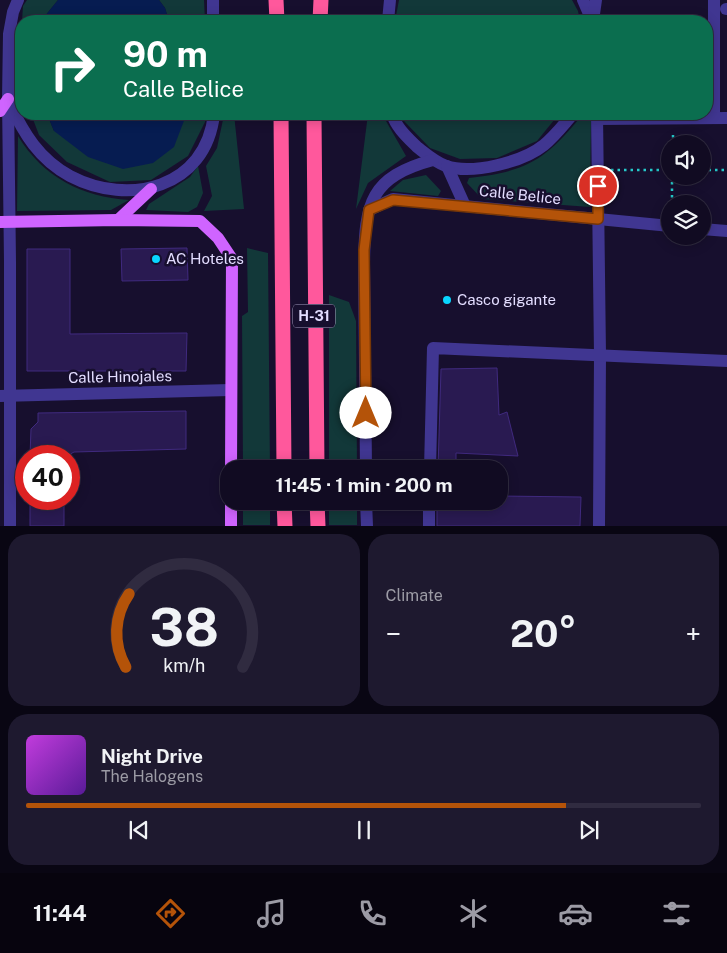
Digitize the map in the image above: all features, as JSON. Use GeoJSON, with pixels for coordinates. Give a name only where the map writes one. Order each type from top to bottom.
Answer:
{"type":"FeatureCollection","features":[{"type":"Feature","properties":{"kind":"highway"},"geometry":{"type":"LineString","coordinates":[[276,0],[277,15]]}},
{"type":"Feature","properties":{"kind":"highway"},"geometry":{"type":"LineString","coordinates":[[320,15],[321,0]]}},
{"type":"Feature","properties":{"kind":"highway","name":"H-31"},"geometry":{"type":"LineString","coordinates":[[281,120],[284,460]]}},
{"type":"Feature","properties":{"kind":"highway","name":"H-31"},"geometry":{"type":"LineString","coordinates":[[314,120],[317,460]]}},
{"type":"Feature","properties":{"kind":"highway"},"geometry":{"type":"LineString","coordinates":[[284,510],[284,526]]}},
{"type":"Feature","properties":{"kind":"highway"},"geometry":{"type":"LineString","coordinates":[[317,510],[318,526]]}},
{"type":"Feature","properties":{"kind":"main road"},"geometry":{"type":"LineString","coordinates":[[0,111],[8,99]]}},
{"type":"Feature","properties":{"kind":"main road"},"geometry":{"type":"LineString","coordinates":[[118,220],[150,189]]}},
{"type":"Feature","properties":{"kind":"main road"},"geometry":{"type":"LineString","coordinates":[[4,222],[200,221],[218,238],[232,259],[231,460]]}},
{"type":"Feature","properties":{"kind":"main road"},"geometry":{"type":"LineString","coordinates":[[231,510],[231,526]]}},
{"type":"Feature","properties":{"kind":"street"},"geometry":{"type":"LineString","coordinates":[[10,526],[5,395],[4,222],[10,34],[13,12],[18,0]]}},
{"type":"Feature","properties":{"kind":"street"},"geometry":{"type":"LineString","coordinates":[[213,0],[213,15]]}},
{"type":"Feature","properties":{"kind":"street"},"geometry":{"type":"LineString","coordinates":[[582,0],[590,15]]}},
{"type":"Feature","properties":{"kind":"street"},"geometry":{"type":"LineString","coordinates":[[594,15],[596,0]]}},
{"type":"Feature","properties":{"kind":"street"},"geometry":{"type":"LineString","coordinates":[[714,0],[721,118]]}},
{"type":"Feature","properties":{"kind":"street"},"geometry":{"type":"LineString","coordinates":[[387,2],[388,15]]}},
{"type":"Feature","properties":{"kind":"street"},"geometry":{"type":"LineString","coordinates":[[8,99],[15,114]]}},
{"type":"Feature","properties":{"kind":"street"},"geometry":{"type":"LineString","coordinates":[[18,120],[25,135],[52,163],[70,175],[109,190],[150,189],[182,174],[196,160],[208,139],[213,120]]}},
{"type":"Feature","properties":{"kind":"street"},"geometry":{"type":"LineString","coordinates":[[394,120],[408,138],[434,160],[447,166],[464,169],[504,164],[524,156],[543,146],[567,120]]}},
{"type":"Feature","properties":{"kind":"street"},"geometry":{"type":"LineString","coordinates":[[597,120],[600,355],[599,526]]}},
{"type":"Feature","properties":{"kind":"street"},"geometry":{"type":"LineString","coordinates":[[366,460],[364,264],[369,210],[375,192],[391,177],[415,165],[434,160]]}},
{"type":"Feature","properties":{"kind":"street"},"geometry":{"type":"LineString","coordinates":[[447,166],[466,206]]}},
{"type":"Feature","properties":{"kind":"street","name":"Calle Belice"},"geometry":{"type":"LineString","coordinates":[[369,210],[393,200],[661,225]]}},
{"type":"Feature","properties":{"kind":"street"},"geometry":{"type":"LineString","coordinates":[[711,230],[727,231]]}},
{"type":"Feature","properties":{"kind":"street"},"geometry":{"type":"LineString","coordinates":[[430,460],[433,348],[727,361]]}},
{"type":"Feature","properties":{"kind":"street","name":"Calle Hinojales"},"geometry":{"type":"LineString","coordinates":[[5,395],[230,390]]}},
{"type":"Feature","properties":{"kind":"street"},"geometry":{"type":"LineString","coordinates":[[366,510],[366,526]]}},
{"type":"Feature","properties":{"kind":"street"},"geometry":{"type":"LineString","coordinates":[[429,510],[429,526]]}},
{"type":"Feature","properties":{"kind":"path"},"geometry":{"type":"LineString","coordinates":[[673,130],[673,135]]}},
{"type":"Feature","properties":{"kind":"path"},"geometry":{"type":"LineString","coordinates":[[609,170],[661,170]]}},
{"type":"Feature","properties":{"kind":"path"},"geometry":{"type":"LineString","coordinates":[[711,170],[725,170]]}},
{"type":"Feature","properties":{"kind":"green space"},"geometry":{"type":"Polygon","coordinates":[[[27,0],[58,0],[46,15],[22,15],[23,6],[27,0]]]}},
{"type":"Feature","properties":{"kind":"green space"},"geometry":{"type":"Polygon","coordinates":[[[159,0],[204,0],[205,15],[167,15],[159,0]]]}},
{"type":"Feature","properties":{"kind":"green space"},"geometry":{"type":"Polygon","coordinates":[[[399,0],[572,0],[579,15],[477,15],[396,15],[399,0]]]}},
{"type":"Feature","properties":{"kind":"green space"},"geometry":{"type":"Polygon","coordinates":[[[33,120],[49,120],[54,131],[165,120],[205,120],[188,156],[151,180],[110,182],[67,162],[39,135],[33,120]]]}},
{"type":"Feature","properties":{"kind":"green space"},"geometry":{"type":"Polygon","coordinates":[[[223,120],[235,120],[244,209],[204,211],[212,196],[206,166],[217,148],[223,120]]]}},
{"type":"Feature","properties":{"kind":"green space"},"geometry":{"type":"Polygon","coordinates":[[[367,120],[385,120],[406,156],[368,183],[356,209],[367,120]]]}},
{"type":"Feature","properties":{"kind":"green space"},"geometry":{"type":"Polygon","coordinates":[[[403,120],[554,120],[537,141],[497,158],[460,159],[430,148],[403,120]]]}},
{"type":"Feature","properties":{"kind":"green space"},"geometry":{"type":"Polygon","coordinates":[[[578,120],[591,120],[590,207],[482,199],[467,183],[469,178],[507,172],[534,161],[546,153],[578,120]]]}},
{"type":"Feature","properties":{"kind":"green space"},"geometry":{"type":"Polygon","coordinates":[[[18,136],[39,163],[65,182],[95,194],[129,200],[111,210],[17,211],[18,136]]]}},
{"type":"Feature","properties":{"kind":"green space"},"geometry":{"type":"Polygon","coordinates":[[[198,166],[203,193],[197,207],[188,212],[146,210],[149,204],[190,177],[198,166]]]}},
{"type":"Feature","properties":{"kind":"green space"},"geometry":{"type":"Polygon","coordinates":[[[426,175],[441,191],[438,196],[390,191],[403,180],[426,175]]]}},
{"type":"Feature","properties":{"kind":"green space"},"geometry":{"type":"Polygon","coordinates":[[[247,248],[268,253],[270,460],[243,460],[242,316],[248,312],[247,248]]]}},
{"type":"Feature","properties":{"kind":"green space"},"geometry":{"type":"Polygon","coordinates":[[[329,295],[349,302],[356,321],[357,460],[329,460],[329,295]]]}},
{"type":"Feature","properties":{"kind":"green space"},"geometry":{"type":"Polygon","coordinates":[[[243,510],[270,510],[270,525],[243,525],[243,510]]]}},
{"type":"Feature","properties":{"kind":"green space"},"geometry":{"type":"Polygon","coordinates":[[[329,510],[357,510],[357,525],[329,525],[329,510]]]}},
{"type":"Feature","properties":{"kind":"water"},"geometry":{"type":"Polygon","coordinates":[[[58,0],[159,0],[167,15],[46,15],[58,0]]]}},
{"type":"Feature","properties":{"kind":"water"},"geometry":{"type":"Polygon","coordinates":[[[49,120],[184,120],[174,147],[153,163],[123,169],[88,157],[54,131],[49,120]]]}},
{"type":"Feature","properties":{"kind":"building"},"geometry":{"type":"Polygon","coordinates":[[[187,248],[188,280],[122,281],[121,249],[187,248]]]}},
{"type":"Feature","properties":{"kind":"building"},"geometry":{"type":"Polygon","coordinates":[[[27,249],[70,249],[70,334],[187,333],[186,371],[27,371],[27,249]]]}},
{"type":"Feature","properties":{"kind":"building"},"geometry":{"type":"Polygon","coordinates":[[[497,368],[499,415],[507,412],[518,456],[456,453],[456,460],[438,460],[441,369],[497,368]]]}},
{"type":"Feature","properties":{"kind":"building"},"geometry":{"type":"Polygon","coordinates":[[[186,411],[186,449],[80,452],[80,445],[30,445],[31,429],[38,422],[38,413],[186,411]]]}},
{"type":"Feature","properties":{"kind":"building"},"geometry":{"type":"Polygon","coordinates":[[[508,496],[581,497],[580,526],[437,526],[437,510],[508,510],[508,496]]]}},
{"type":"Feature","properties":{"kind":"building"},"geometry":{"type":"Polygon","coordinates":[[[30,510],[64,510],[64,526],[30,526],[30,510]]]}},
{"type":"Feature","properties":{"kind":"place","name":"AC Hoteles"},"geometry":{"type":"Point","coordinates":[156,259]}},
{"type":"Feature","properties":{"kind":"place","name":"Casco gigante"},"geometry":{"type":"Point","coordinates":[447,300]}},
{"type":"Feature","properties":{"kind":"route"},"geometry":{"type":"LineString","coordinates":[[366,413],[364,250],[369,210],[393,200],[598,219],[598,186]]}}]}
